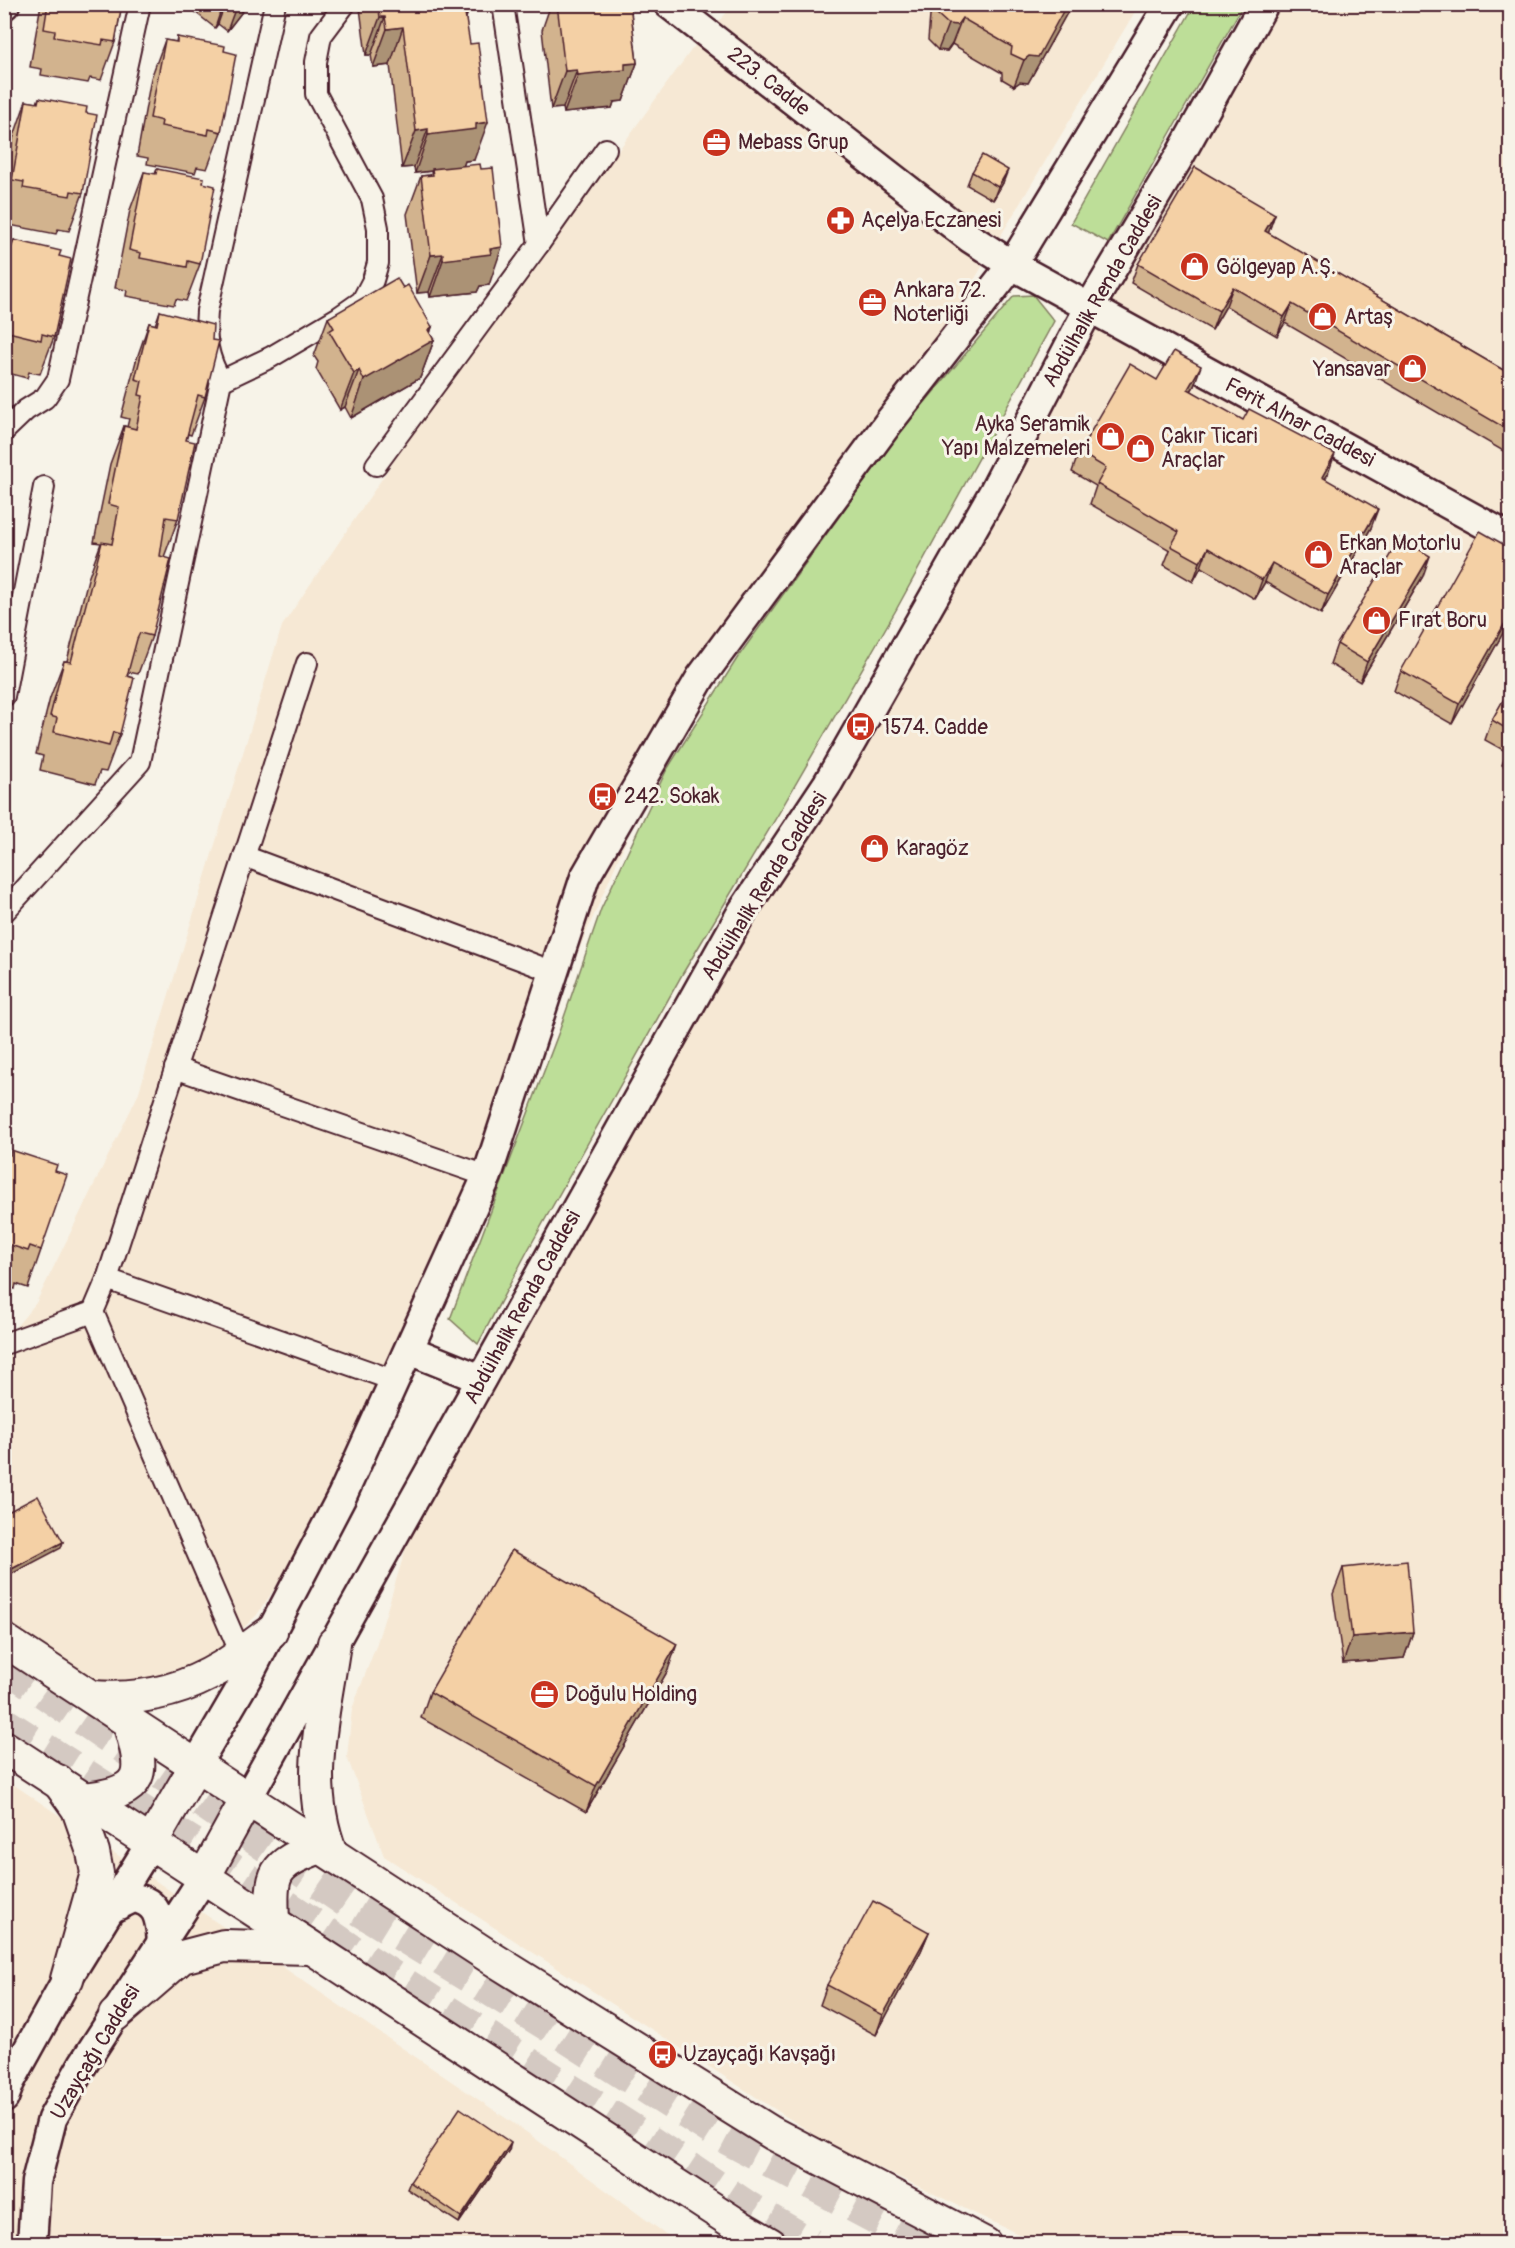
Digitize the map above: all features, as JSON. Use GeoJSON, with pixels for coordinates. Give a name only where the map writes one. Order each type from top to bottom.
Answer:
{"type":"FeatureCollection","features":[{"type":"Feature","properties":{"kind":"main road","name":"223. Cadde"},"geometry":{"type":"LineString","coordinates":[[669,4],[970,238],[1012,265],[1089,308]]}},
{"type":"Feature","properties":{"kind":"main road"},"geometry":{"type":"LineString","coordinates":[[4,2098],[10,2082],[67,1979],[151,1843],[271,1632],[342,1496],[487,1176],[585,877],[701,677],[889,422],[1012,265],[1170,4]]}},
{"type":"Feature","properties":{"kind":"main road","name":"Abdülhalik Renda Caddesi"},"geometry":{"type":"LineString","coordinates":[[247,1799],[742,912],[840,763],[993,493],[1089,308],[1179,157],[1264,4]]}},
{"type":"Feature","properties":{"kind":"main road","name":"Ferit Alnar Caddesi"},"geometry":{"type":"LineString","coordinates":[[1089,308],[1510,538]]}},
{"type":"Feature","properties":{"kind":"main road"},"geometry":{"type":"LineString","coordinates":[[409,1350],[481,1379]]}},
{"type":"Feature","properties":{"kind":"main road"},"geometry":{"type":"LineString","coordinates":[[90,1696],[122,1699],[153,1696],[187,1685],[222,1668],[271,1632]]}},
{"type":"Feature","properties":{"kind":"main road"},"geometry":{"type":"LineString","coordinates":[[4,1640],[532,1984],[772,2133],[986,2244]]}},
{"type":"Feature","properties":{"kind":"main road"},"geometry":{"type":"LineString","coordinates":[[326,1850],[318,1811],[315,1764],[334,1642]]}},
{"type":"Feature","properties":{"kind":"main road"},"geometry":{"type":"LineString","coordinates":[[84,1799],[114,1795],[128,1788],[139,1771],[139,1753],[128,1720]]}},
{"type":"Feature","properties":{"kind":"main road"},"geometry":{"type":"LineString","coordinates":[[4,1747],[770,2244]]}},
{"type":"Feature","properties":{"kind":"main road"},"geometry":{"type":"LineString","coordinates":[[58,1781],[78,1809],[93,1852],[96,1873],[67,1979]]}},
{"type":"Feature","properties":{"kind":"main road"},"geometry":{"type":"LineString","coordinates":[[204,1877],[247,1799]]}},
{"type":"Feature","properties":{"kind":"main road"},"geometry":{"type":"LineString","coordinates":[[273,1923],[272,1883],[278,1871],[292,1857],[326,1850]]}},
{"type":"Feature","properties":{"kind":"main road","name":"Uzayçağı Caddesi"},"geometry":{"type":"LineString","coordinates":[[32,2244],[36,2182],[52,2119],[115,2014],[204,1877]]}},
{"type":"Feature","properties":{"kind":"main road"},"geometry":{"type":"LineString","coordinates":[[110,1910],[132,1898],[150,1903],[156,1909],[160,1921],[162,1941]]}},
{"type":"Feature","properties":{"kind":"main road"},"geometry":{"type":"LineString","coordinates":[[115,2014],[182,1957],[224,1946],[311,1948]]}},
{"type":"Feature","properties":{"kind":"street"},"geometry":{"type":"LineString","coordinates":[[4,431],[26,410],[45,398],[58,379],[140,4]]}},
{"type":"Feature","properties":{"kind":"street"},"geometry":{"type":"LineString","coordinates":[[4,912],[140,762],[221,381],[209,361],[205,336],[207,311],[275,4]]}},
{"type":"Feature","properties":{"kind":"street"},"geometry":{"type":"LineString","coordinates":[[221,381],[271,357],[339,317],[362,301],[373,280],[378,263],[378,228],[372,199],[316,94],[316,62],[321,36],[345,4]]}},
{"type":"Feature","properties":{"kind":"street"},"geometry":{"type":"LineString","coordinates":[[503,4],[539,244]]}},
{"type":"Feature","properties":{"kind":"street"},"geometry":{"type":"LineString","coordinates":[[376,465],[606,149]]}},
{"type":"Feature","properties":{"kind":"street"},"geometry":{"type":"LineString","coordinates":[[4,696],[44,487]]}},
{"type":"Feature","properties":{"kind":"street"},"geometry":{"type":"LineString","coordinates":[[241,1654],[93,1312],[107,1279],[307,663]]}},
{"type":"Feature","properties":{"kind":"street"},"geometry":{"type":"LineString","coordinates":[[244,856],[554,972]]}},
{"type":"Feature","properties":{"kind":"street"},"geometry":{"type":"LineString","coordinates":[[175,1068],[487,1176]]}},
{"type":"Feature","properties":{"kind":"street"},"geometry":{"type":"LineString","coordinates":[[107,1279],[393,1380]]}},
{"type":"Feature","properties":{"kind":"street"},"geometry":{"type":"LineString","coordinates":[[4,1344],[93,1312]]}},
{"type":"Feature","properties":{"kind":"shaded area"},"geometry":{"type":"Polygon","coordinates":[[[734,5],[1139,5],[889,422],[684,707],[350,1479],[256,1616],[214,1655],[181,1671],[148,1679],[66,1682],[5,1656],[5,1340],[36,1303],[138,1095],[282,626],[409,439],[692,49],[734,5]]]}},
{"type":"Feature","properties":{"kind":"shaded area"},"geometry":{"type":"Polygon","coordinates":[[[1264,5],[1510,5],[1510,2243],[1037,2243],[827,2143],[384,1856],[347,1757],[352,1709],[376,1646],[430,1469],[1264,5]]]}},
{"type":"Feature","properties":{"kind":"shaded area"},"geometry":{"type":"Polygon","coordinates":[[[4,1778],[529,2134],[678,2243],[5,2243],[4,1778]]]}},
{"type":"Feature","properties":{"kind":"green space"},"geometry":{"type":"Polygon","coordinates":[[[1195,4],[1243,5],[1108,243],[1071,223],[1195,4]]]}},
{"type":"Feature","properties":{"kind":"green space"},"geometry":{"type":"Polygon","coordinates":[[[1033,295],[1054,321],[896,610],[779,813],[683,973],[478,1344],[450,1319],[560,1029],[601,909],[666,771],[738,657],[900,432],[1014,296],[1033,295]]]}},
{"type":"Feature","properties":{"kind":"building"},"geometry":{"type":"Polygon","coordinates":[[[48,4],[122,4],[115,42],[103,40],[102,45],[54,37],[55,31],[44,29],[48,4]]]}},
{"type":"Feature","properties":{"kind":"building"},"geometry":{"type":"Polygon","coordinates":[[[378,4],[470,4],[464,7],[470,44],[478,43],[488,122],[476,124],[476,129],[428,135],[428,129],[416,131],[403,27],[387,29],[385,17],[380,17],[378,4]]]}},
{"type":"Feature","properties":{"kind":"building"},"geometry":{"type":"Polygon","coordinates":[[[557,4],[630,4],[637,63],[625,64],[625,70],[578,75],[577,70],[565,71],[557,4]]]}},
{"type":"Feature","properties":{"kind":"building"},"geometry":{"type":"Polygon","coordinates":[[[938,4],[1067,4],[1038,57],[1029,56],[1024,60],[1011,54],[1012,47],[962,18],[957,25],[948,24],[937,14],[938,4]]]}},
{"type":"Feature","properties":{"kind":"building"},"geometry":{"type":"Polygon","coordinates":[[[177,37],[225,46],[224,51],[236,54],[221,132],[209,129],[208,135],[161,126],[162,121],[150,118],[165,40],[177,42],[177,37]]]}},
{"type":"Feature","properties":{"kind":"building"},"geometry":{"type":"Polygon","coordinates":[[[39,98],[87,107],[86,113],[97,115],[83,193],[71,191],[70,196],[23,188],[24,182],[12,180],[26,101],[38,103],[39,98]]]}},
{"type":"Feature","properties":{"kind":"building"},"geometry":{"type":"Polygon","coordinates":[[[982,155],[1008,170],[998,187],[972,172],[982,155]]]}},
{"type":"Feature","properties":{"kind":"building"},"geometry":{"type":"Polygon","coordinates":[[[480,164],[481,169],[493,168],[502,247],[490,249],[491,254],[443,260],[443,254],[431,255],[421,176],[433,175],[432,169],[480,164]]]}},
{"type":"Feature","properties":{"kind":"building"},"geometry":{"type":"Polygon","coordinates":[[[1195,167],[1275,214],[1265,231],[1510,374],[1510,431],[1292,304],[1284,317],[1233,287],[1219,311],[1138,264],[1195,167]]]}},
{"type":"Feature","properties":{"kind":"building"},"geometry":{"type":"Polygon","coordinates":[[[157,169],[204,178],[203,183],[215,186],[200,264],[188,261],[187,267],[140,258],[141,253],[129,250],[144,172],[156,174],[157,169]]]}},
{"type":"Feature","properties":{"kind":"building"},"geometry":{"type":"Polygon","coordinates":[[[14,240],[61,251],[59,256],[71,259],[54,337],[42,334],[41,340],[4,331],[4,244],[12,246],[14,240]]]}},
{"type":"Feature","properties":{"kind":"building"},"geometry":{"type":"Polygon","coordinates":[[[397,278],[403,288],[408,285],[432,327],[428,330],[434,340],[364,380],[359,370],[354,373],[329,331],[334,328],[328,318],[397,278]]]}},
{"type":"Feature","properties":{"kind":"building"},"geometry":{"type":"Polygon","coordinates":[[[160,311],[213,325],[212,340],[219,341],[205,397],[198,395],[186,440],[195,442],[178,519],[166,517],[160,556],[171,559],[152,636],[140,633],[137,639],[127,676],[134,678],[120,734],[113,732],[109,746],[54,732],[57,718],[50,716],[64,661],[71,662],[102,542],[112,544],[119,507],[108,504],[124,426],[136,429],[143,396],[139,395],[142,381],[135,379],[149,323],[157,325],[160,311]]]}},
{"type":"Feature","properties":{"kind":"building"},"geometry":{"type":"Polygon","coordinates":[[[1174,351],[1201,366],[1188,389],[1243,420],[1249,409],[1335,454],[1322,477],[1378,509],[1328,595],[1272,563],[1262,580],[1208,548],[1200,562],[1171,546],[1179,532],[1097,484],[1106,468],[1079,452],[1130,364],[1157,380],[1174,351]]]}},
{"type":"Feature","properties":{"kind":"building"},"geometry":{"type":"Polygon","coordinates":[[[1480,531],[1510,548],[1510,614],[1459,704],[1401,671],[1480,531]]]}},
{"type":"Feature","properties":{"kind":"building","name":"Fırat Boru"},"geometry":{"type":"Polygon","coordinates":[[[1400,538],[1430,556],[1367,662],[1337,644],[1400,538]]]}},
{"type":"Feature","properties":{"kind":"building"},"geometry":{"type":"Polygon","coordinates":[[[4,569],[10,570],[4,601],[4,569]]]}},
{"type":"Feature","properties":{"kind":"building"},"geometry":{"type":"Polygon","coordinates":[[[1510,688],[1510,731],[1492,720],[1510,688]]]}},
{"type":"Feature","properties":{"kind":"building"},"geometry":{"type":"Polygon","coordinates":[[[11,1150],[57,1165],[55,1171],[67,1175],[41,1250],[30,1246],[28,1251],[4,1243],[4,1153],[10,1155],[11,1150]]]}},
{"type":"Feature","properties":{"kind":"building"},"geometry":{"type":"Polygon","coordinates":[[[38,1496],[63,1542],[4,1573],[4,1514],[38,1496]]]}},
{"type":"Feature","properties":{"kind":"building","name":"Doğulu Holding"},"geometry":{"type":"Polygon","coordinates":[[[512,1550],[677,1644],[596,1786],[430,1692],[512,1550]]]}},
{"type":"Feature","properties":{"kind":"building"},"geometry":{"type":"Polygon","coordinates":[[[1407,1561],[1413,1632],[1352,1637],[1343,1568],[1407,1561]]]}},
{"type":"Feature","properties":{"kind":"building"},"geometry":{"type":"Polygon","coordinates":[[[873,1901],[929,1932],[883,2015],[827,1985],[873,1901]]]}},
{"type":"Feature","properties":{"kind":"building"},"geometry":{"type":"Polygon","coordinates":[[[460,2108],[511,2143],[461,2217],[410,2182],[460,2108]]]}},
{"type":"Feature","properties":{"kind":"tunnel"},"geometry":{"type":"LineString","coordinates":[[4,1665],[348,1903],[549,2026],[720,2135],[924,2244]]}},
{"type":"Feature","properties":{"kind":"tunnel"},"geometry":{"type":"LineString","coordinates":[[4,1723],[216,1858],[355,1952],[630,2128],[748,2207],[811,2244]]}},
{"type":"Feature","properties":{"kind":"place","name":"Mebass Grup"},"geometry":{"type":"Point","coordinates":[717,142]}},
{"type":"Feature","properties":{"kind":"place","name":"Açelya Eczanesi"},"geometry":{"type":"Point","coordinates":[840,220]}},
{"type":"Feature","properties":{"kind":"place","name":"Gölgeyap A.Ş."},"geometry":{"type":"Point","coordinates":[1195,267]}},
{"type":"Feature","properties":{"kind":"place","name":"Ankara 72. Noterliği"},"geometry":{"type":"Point","coordinates":[872,302]}},
{"type":"Feature","properties":{"kind":"place","name":"Artaş"},"geometry":{"type":"Point","coordinates":[1323,317]}},
{"type":"Feature","properties":{"kind":"place","name":"Yansavar"},"geometry":{"type":"Point","coordinates":[1412,369]}},
{"type":"Feature","properties":{"kind":"place","name":"Ayka Seramik Yapı Malzemeleri"},"geometry":{"type":"Point","coordinates":[1111,436]}},
{"type":"Feature","properties":{"kind":"place","name":"Çakır Ticari Araçlar"},"geometry":{"type":"Point","coordinates":[1140,448]}},
{"type":"Feature","properties":{"kind":"place","name":"Erkan Motorlu Araçlar"},"geometry":{"type":"Point","coordinates":[1318,555]}},
{"type":"Feature","properties":{"kind":"place","name":"Fırat Boru"},"geometry":{"type":"Point","coordinates":[1377,620]}},
{"type":"Feature","properties":{"kind":"place","name":"1574. Cadde"},"geometry":{"type":"Point","coordinates":[861,727]}},
{"type":"Feature","properties":{"kind":"place","name":"242. Sokak"},"geometry":{"type":"Point","coordinates":[603,796]}},
{"type":"Feature","properties":{"kind":"place","name":"Karagöz"},"geometry":{"type":"Point","coordinates":[875,848]}},
{"type":"Feature","properties":{"kind":"place","name":"Doğulu Holding"},"geometry":{"type":"Point","coordinates":[544,1694]}},
{"type":"Feature","properties":{"kind":"place","name":"Uzayçağı Kavşağı"},"geometry":{"type":"Point","coordinates":[662,2054]}}]}
